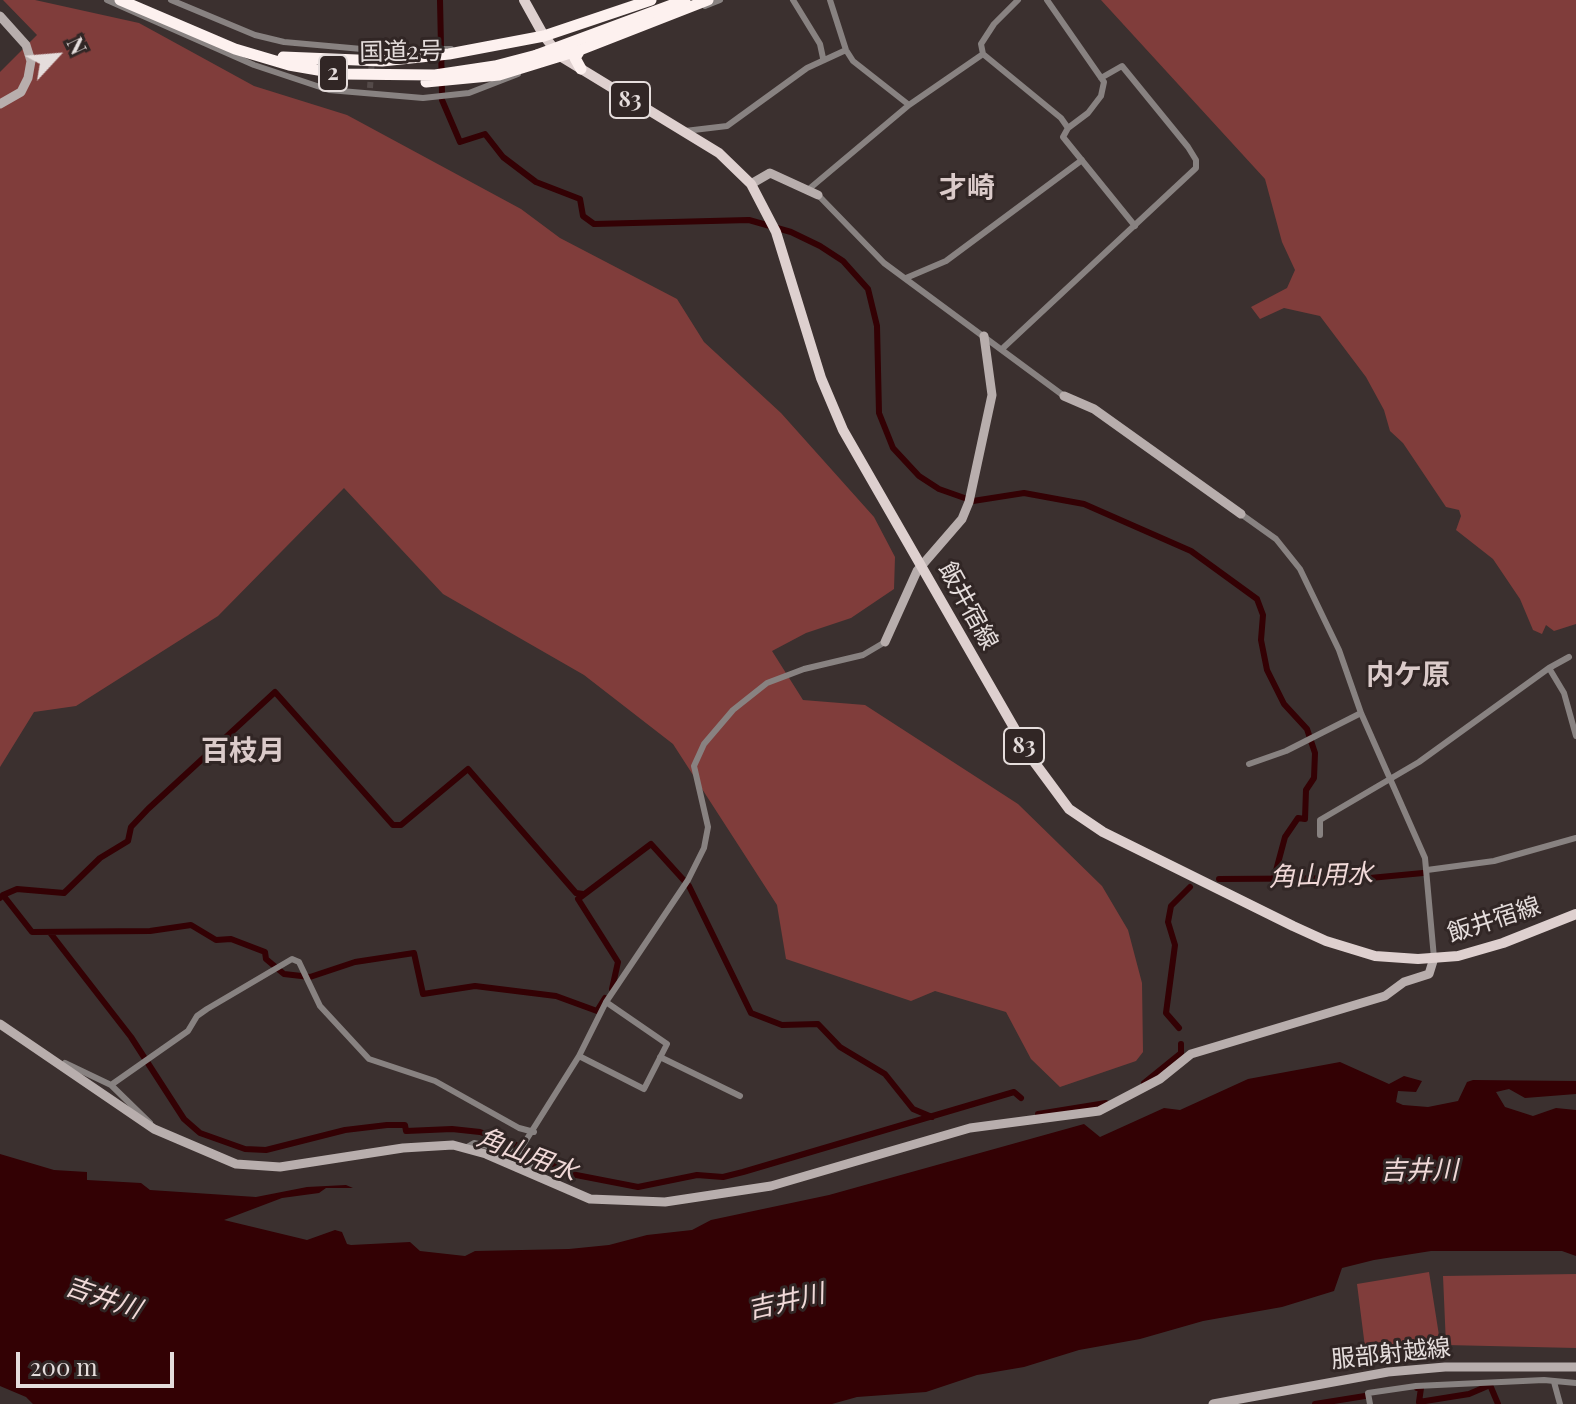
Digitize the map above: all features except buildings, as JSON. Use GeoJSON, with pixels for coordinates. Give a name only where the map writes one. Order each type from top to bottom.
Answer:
{"type":"FeatureCollection","features":[{"type":"Feature","properties":{"kind":"highway","name":"国道2号"},"geometry":{"type":"LineString","coordinates":[[120,0],[235,49],[289,65],[341,74],[436,79],[451,78],[537,55],[685,0]]}},
{"type":"Feature","properties":{"kind":"highway"},"geometry":{"type":"LineString","coordinates":[[235,49],[332,61],[492,47],[544,36],[651,0]]}},
{"type":"Feature","properties":{"kind":"highway"},"geometry":{"type":"LineString","coordinates":[[451,78],[499,75],[580,50],[706,1]]}},
{"type":"Feature","properties":{"kind":"highway"},"geometry":{"type":"LineString","coordinates":[[580,50],[575,58],[581,69]]}},
{"type":"Feature","properties":{"kind":"main road","name":"飯井宿線"},"geometry":{"type":"LineString","coordinates":[[524,0],[555,57],[581,69],[719,153],[751,184],[776,232],[831,403],[1042,777],[1055,794],[1087,823],[1326,941],[1375,956],[1434,958],[1495,946],[1576,914]]}},
{"type":"Feature","properties":{"kind":"street"},"geometry":{"type":"LineString","coordinates":[[107,0],[254,65],[316,87],[437,97],[527,71],[555,57]]}},
{"type":"Feature","properties":{"kind":"street"},"geometry":{"type":"LineString","coordinates":[[171,0],[270,39],[373,53],[433,52]]}},
{"type":"Feature","properties":{"kind":"street"},"geometry":{"type":"LineString","coordinates":[[624,32],[617,13],[641,0]]}},
{"type":"Feature","properties":{"kind":"street"},"geometry":{"type":"LineString","coordinates":[[652,21],[659,24],[720,0]]}},
{"type":"Feature","properties":{"kind":"street"},"geometry":{"type":"LineString","coordinates":[[793,0],[820,44],[823,58]]}},
{"type":"Feature","properties":{"kind":"street"},"geometry":{"type":"LineString","coordinates":[[830,0],[846,50],[853,61],[909,105]]}},
{"type":"Feature","properties":{"kind":"street"},"geometry":{"type":"LineString","coordinates":[[1018,0],[994,24],[981,44],[983,54],[1068,128]]}},
{"type":"Feature","properties":{"kind":"street"},"geometry":{"type":"LineString","coordinates":[[1047,0],[1105,88],[1080,121],[1068,128],[1063,137],[1135,226]]}},
{"type":"Feature","properties":{"kind":"street"},"geometry":{"type":"LineString","coordinates":[[0,16],[26,45],[31,61],[21,92],[0,104]]}},
{"type":"Feature","properties":{"kind":"street"},"geometry":{"type":"LineString","coordinates":[[681,132],[727,126],[823,58],[846,50]]}},
{"type":"Feature","properties":{"kind":"street"},"geometry":{"type":"LineString","coordinates":[[814,192],[909,105],[983,54]]}},
{"type":"Feature","properties":{"kind":"street"},"geometry":{"type":"LineString","coordinates":[[1002,349],[1197,164],[1184,141],[1166,125],[1122,66],[1101,78]]}},
{"type":"Feature","properties":{"kind":"street"},"geometry":{"type":"LineString","coordinates":[[906,278],[946,261],[1082,160]]}},
{"type":"Feature","properties":{"kind":"street"},"geometry":{"type":"LineString","coordinates":[[0,1024],[154,1129],[213,1157],[258,1167],[304,1164],[423,1146],[467,1147],[541,1181],[590,1199],[665,1202],[771,1186],[970,1128],[1099,1111],[1160,1079],[1191,1054],[1385,996],[1404,982],[1429,974],[1434,958],[1427,870],[1421,847],[1361,713],[1339,650],[1304,575],[1276,539],[1094,409],[1064,396],[906,278],[865,246],[814,192],[770,173],[751,184]]}},
{"type":"Feature","properties":{"kind":"street"},"geometry":{"type":"LineString","coordinates":[[518,1153],[579,1056],[606,1002],[688,880],[704,848],[708,827],[694,766],[704,744],[733,710],[767,683],[804,669],[870,652],[885,642],[922,565],[962,519],[974,486],[992,395],[984,336]]}},
{"type":"Feature","properties":{"kind":"street"},"geometry":{"type":"LineString","coordinates":[[1320,835],[1320,820],[1390,779],[1569,657]]}},
{"type":"Feature","properties":{"kind":"street"},"geometry":{"type":"LineString","coordinates":[[1549,668],[1567,700],[1576,736]]}},
{"type":"Feature","properties":{"kind":"street"},"geometry":{"type":"LineString","coordinates":[[1249,764],[1312,738],[1361,713]]}},
{"type":"Feature","properties":{"kind":"street"},"geometry":{"type":"LineString","coordinates":[[1427,870],[1503,859],[1576,838]]}},
{"type":"Feature","properties":{"kind":"street"},"geometry":{"type":"LineString","coordinates":[[111,1085],[188,1031],[197,1016],[207,1009],[292,959],[299,962],[320,1006],[369,1059],[435,1081],[519,1128],[534,1132]]}},
{"type":"Feature","properties":{"kind":"street"},"geometry":{"type":"LineString","coordinates":[[579,1056],[644,1089],[667,1044],[606,1002]]}},
{"type":"Feature","properties":{"kind":"street"},"geometry":{"type":"LineString","coordinates":[[660,1057],[740,1096]]}},
{"type":"Feature","properties":{"kind":"street"},"geometry":{"type":"LineString","coordinates":[[54,1062],[62,1062],[111,1085],[154,1129]]}},
{"type":"Feature","properties":{"kind":"street"},"geometry":{"type":"LineString","coordinates":[[467,1147],[474,1143],[518,1153],[541,1181]]}},
{"type":"Feature","properties":{"kind":"street","name":"服部射越線"},"geometry":{"type":"LineString","coordinates":[[1219,1403],[1388,1372],[1469,1366],[1576,1367]]}},
{"type":"Feature","properties":{"kind":"street"},"geometry":{"type":"LineString","coordinates":[[1554,1382],[1560,1404]]}},
{"type":"Feature","properties":{"kind":"street"},"geometry":{"type":"LineString","coordinates":[[1370,1404],[1368,1393],[1416,1386],[1576,1383]]}},
{"type":"Feature","properties":{"kind":"shaded area"},"geometry":{"type":"Polygon","coordinates":[[[3,0],[35,0],[139,23],[254,86],[347,115],[521,209],[560,238],[677,299],[704,342],[781,413],[874,517],[895,557],[894,589],[851,618],[806,633],[772,651],[803,700],[865,705],[1018,804],[1102,886],[1128,930],[1142,983],[1143,1052],[1136,1061],[1060,1087],[1031,1059],[1006,1012],[935,991],[911,1001],[786,959],[777,905],[673,744],[584,675],[443,594],[344,488],[218,616],[76,706],[34,712],[0,767],[0,72],[37,35],[3,0]]]}},
{"type":"Feature","properties":{"kind":"shaded area"},"geometry":{"type":"Polygon","coordinates":[[[1101,0],[1576,0],[1576,624],[1554,631],[1546,625],[1542,634],[1533,630],[1520,599],[1493,559],[1456,530],[1461,516],[1459,510],[1446,507],[1403,443],[1390,431],[1384,410],[1366,377],[1320,316],[1284,308],[1260,319],[1251,307],[1287,288],[1295,270],[1282,242],[1265,179],[1101,0]]]}},
{"type":"Feature","properties":{"kind":"shaded area"},"geometry":{"type":"Polygon","coordinates":[[[1429,1272],[1441,1348],[1366,1355],[1357,1284],[1429,1272]]]}},
{"type":"Feature","properties":{"kind":"shaded area"},"geometry":{"type":"Polygon","coordinates":[[[1576,1274],[1576,1348],[1446,1345],[1443,1276],[1576,1274]]]}},
{"type":"Feature","properties":{"kind":"water","name":"吉井川"},"geometry":{"type":"Polygon","coordinates":[[[1340,1062],[1389,1084],[1404,1076],[1422,1081],[1416,1092],[1398,1091],[1396,1102],[1403,1105],[1428,1107],[1458,1101],[1467,1082],[1473,1080],[1576,1081],[1576,1094],[1525,1098],[1509,1089],[1496,1092],[1505,1107],[1533,1116],[1556,1108],[1576,1110],[1576,1256],[1562,1251],[1431,1251],[1374,1260],[1342,1268],[1334,1291],[1282,1307],[1203,1321],[1140,1339],[1079,1350],[1024,1367],[977,1375],[926,1392],[857,1397],[832,1404],[33,1404],[26,1397],[0,1386],[0,1154],[54,1170],[87,1172],[87,1180],[141,1183],[150,1190],[256,1197],[307,1187],[346,1185],[353,1188],[326,1188],[319,1193],[282,1198],[224,1220],[307,1240],[335,1230],[342,1232],[347,1244],[351,1245],[410,1242],[420,1251],[465,1256],[475,1251],[569,1249],[692,1230],[711,1220],[829,1195],[1084,1124],[1100,1137],[1164,1108],[1180,1110],[1248,1079],[1340,1062]]]}},
{"type":"Feature","properties":{"kind":"waterway"},"geometry":{"type":"LineString","coordinates":[[440,0],[442,93]]}},
{"type":"Feature","properties":{"kind":"waterway"},"geometry":{"type":"LineString","coordinates":[[442,100],[460,142],[485,134],[503,157],[536,182],[580,199],[583,216],[594,224],[749,220],[791,232],[820,246],[843,261],[868,289],[877,326],[879,413],[893,448],[919,476],[939,489],[973,501],[1024,493],[1084,504],[1191,551],[1257,599],[1263,615],[1261,640],[1267,670],[1284,704],[1307,729],[1315,753],[1314,778],[1306,790],[1305,819],[1298,818],[1285,837],[1274,878]]}},
{"type":"Feature","properties":{"kind":"waterway","name":"角山用水"},"geometry":{"type":"LineString","coordinates":[[3,895],[17,889],[64,893],[100,858],[128,841],[131,827],[148,809],[275,692],[393,825],[401,825],[468,769],[576,893],[583,894]]}},
{"type":"Feature","properties":{"kind":"waterway"},"geometry":{"type":"LineString","coordinates":[[612,989],[618,962],[578,899],[651,844],[689,886],[751,1013],[782,1025],[818,1024],[840,1047],[885,1074],[913,1109],[932,1117]]}},
{"type":"Feature","properties":{"kind":"waterway","name":"角山用水"},"geometry":{"type":"LineString","coordinates":[[1219,879],[1370,878],[1423,873]]}},
{"type":"Feature","properties":{"kind":"waterway","name":"角山用水"},"geometry":{"type":"LineString","coordinates":[[1179,1028],[1166,1013],[1175,945],[1168,922],[1171,906],[1190,887]]}},
{"type":"Feature","properties":{"kind":"waterway"},"geometry":{"type":"LineString","coordinates":[[0,898],[3,895],[32,932],[150,931],[191,925],[216,940],[231,939],[265,952],[266,959],[284,974],[310,977],[355,962],[414,953],[423,994],[475,986],[556,996],[597,1011],[605,998]]}},
{"type":"Feature","properties":{"kind":"waterway","name":"角山用水"},"geometry":{"type":"LineString","coordinates":[[51,934],[131,1037],[184,1119],[200,1133],[245,1149],[266,1150],[345,1130],[387,1125],[405,1125],[406,1131],[452,1129],[480,1132],[512,1143],[571,1174],[638,1187],[697,1175],[723,1177],[1014,1092],[1021,1098]]}},
{"type":"Feature","properties":{"kind":"waterway","name":"角山用水"},"geometry":{"type":"LineString","coordinates":[[1144,1083],[1181,1053],[1181,1044]]}},
{"type":"Feature","properties":{"kind":"waterway","name":"角山用水"},"geometry":{"type":"LineString","coordinates":[[1038,1114],[1106,1103]]}},
{"type":"Feature","properties":{"kind":"waterway"},"geometry":{"type":"LineString","coordinates":[[1417,1388],[1421,1388],[1419,1402],[1469,1394],[1490,1385],[1498,1404]]}},
{"type":"Feature","properties":{"kind":"waterway"},"geometry":{"type":"LineString","coordinates":[[1315,1404],[1365,1396]]}},
{"type":"Feature","properties":{"kind":"tunnel"},"geometry":{"type":"LineString","coordinates":[[370,88],[372,59]]}},
{"type":"Feature","properties":{"kind":"district","name":"才崎"},"geometry":{"type":"Point","coordinates":[967,188]}},
{"type":"Feature","properties":{"kind":"district","name":"内ケ原"},"geometry":{"type":"Point","coordinates":[1408,675]}},
{"type":"Feature","properties":{"kind":"district","name":"百枝月"},"geometry":{"type":"Point","coordinates":[243,751]}}]}
